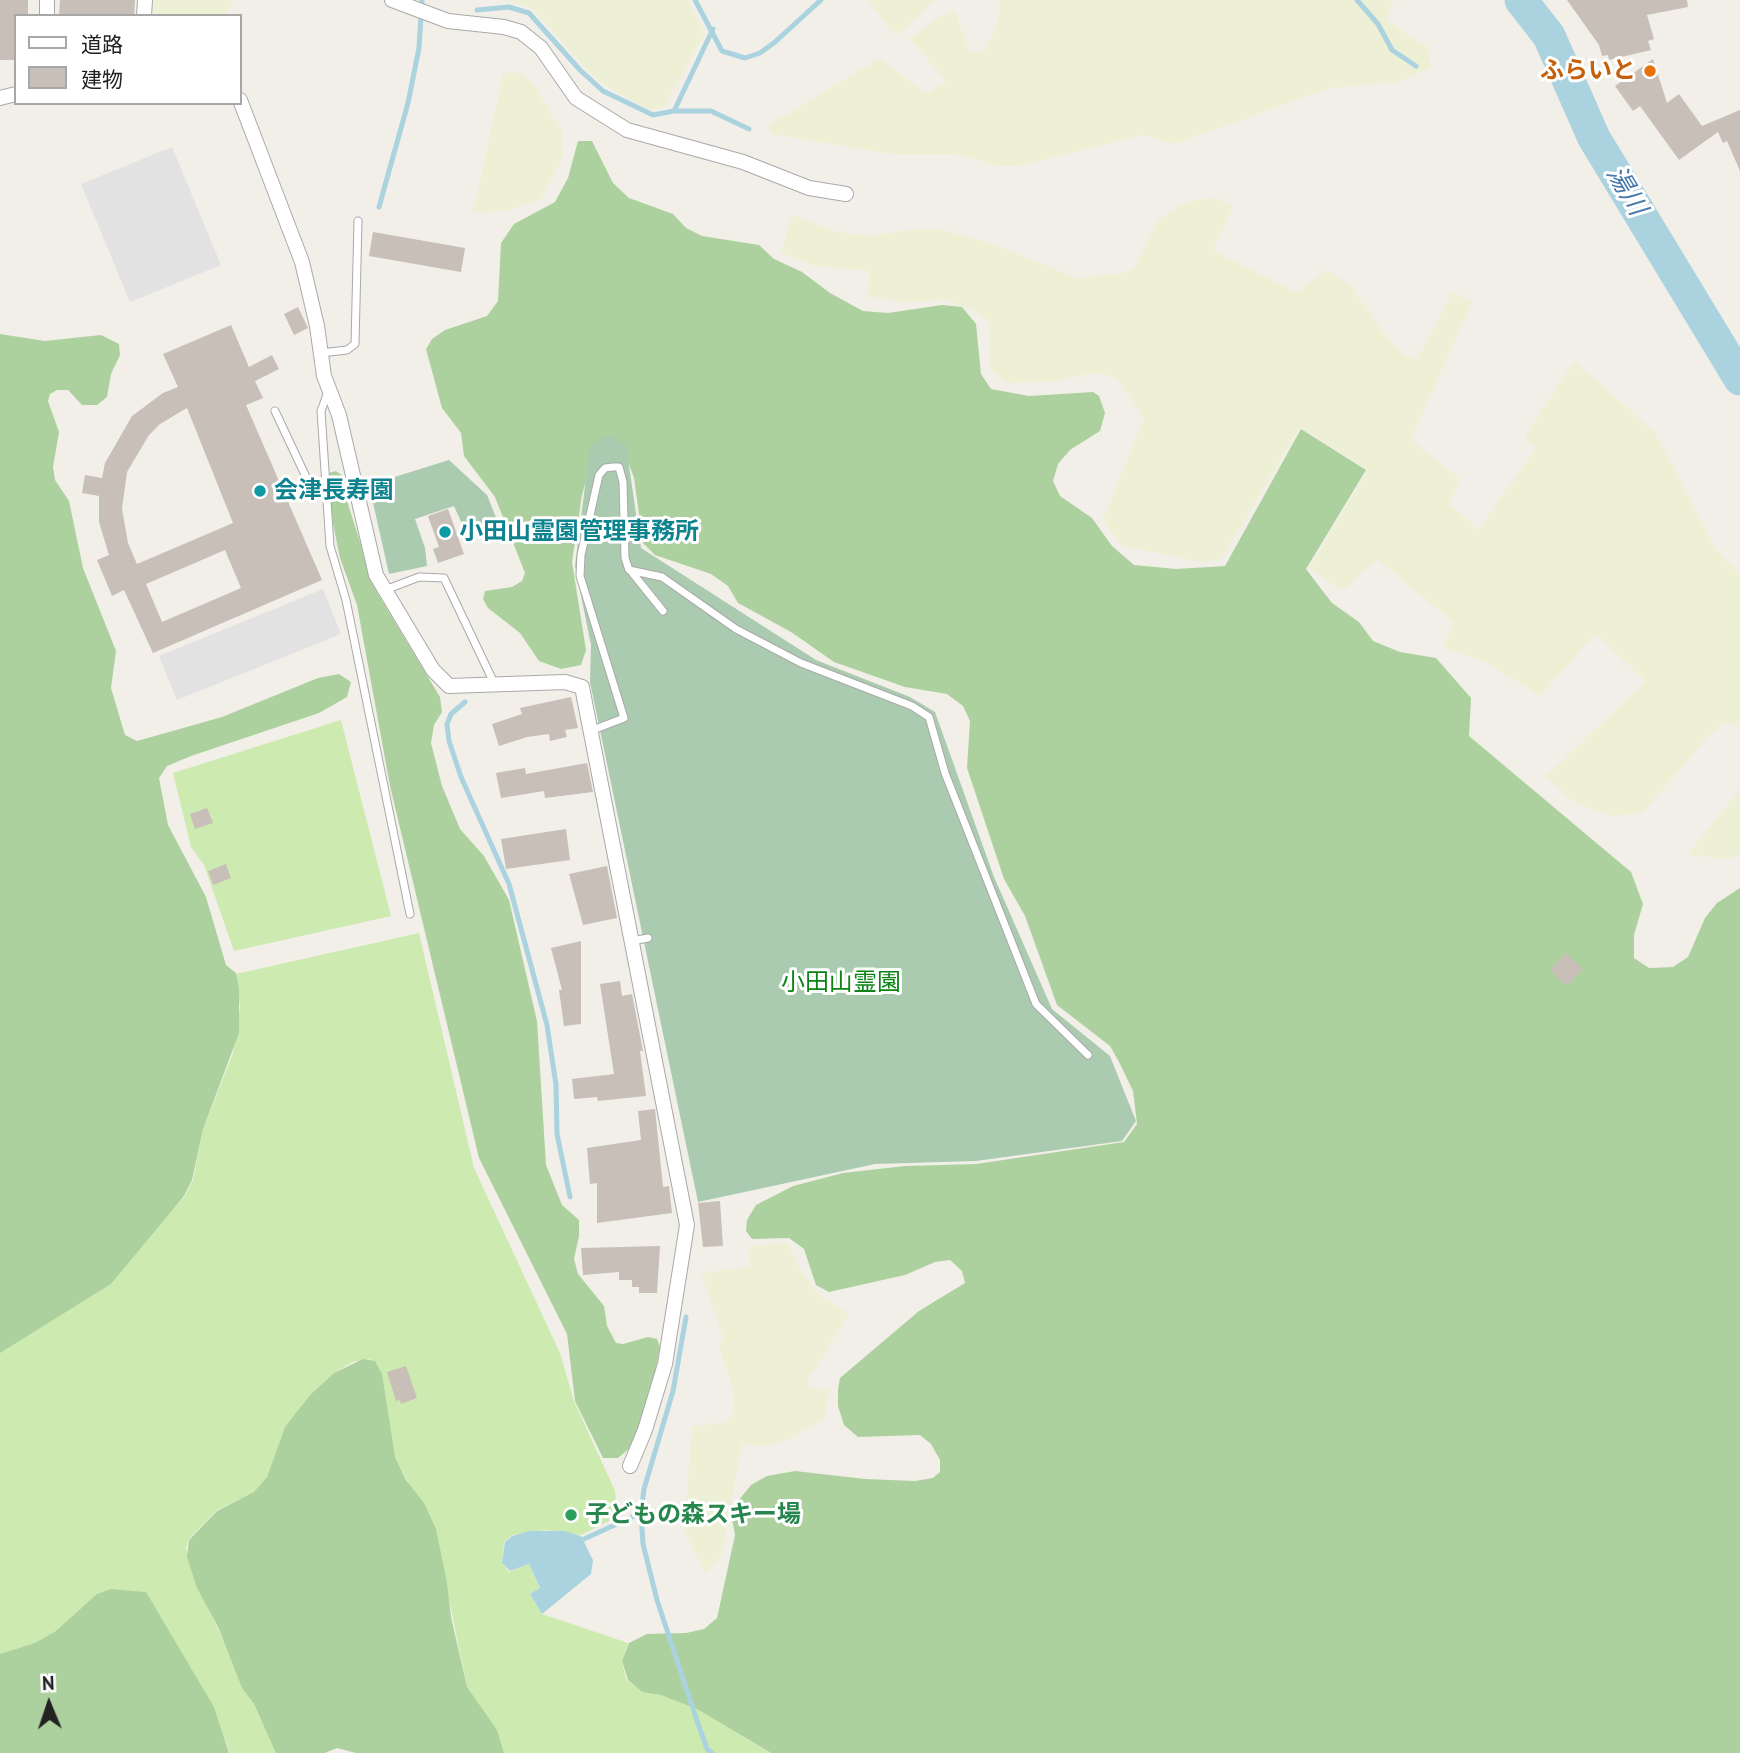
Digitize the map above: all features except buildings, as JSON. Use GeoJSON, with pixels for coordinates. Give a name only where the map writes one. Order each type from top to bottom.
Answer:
{"type":"FeatureCollection","features":[{"type":"Feature","properties":{"kind":"street"},"geometry":{"type":"LineString","coordinates":[[392,0],[448,21],[505,27],[521,33],[541,48],[576,98],[627,130],[743,162],[809,188],[846,194]]}},
{"type":"Feature","properties":{"kind":"street"},"geometry":{"type":"LineString","coordinates":[[242,105],[302,262],[328,392],[339,415],[376,575],[433,670],[449,686],[575,682],[582,687],[632,941],[664,1077],[688,1225],[665,1364],[645,1430],[630,1466]]}},
{"type":"Feature","properties":{"kind":"lane"},"geometry":{"type":"LineString","coordinates":[[321,353],[347,350],[355,344],[358,221]]}},
{"type":"Feature","properties":{"kind":"lane"},"geometry":{"type":"LineString","coordinates":[[328,392],[321,411],[324,495],[330,547],[348,607],[410,914]]}},
{"type":"Feature","properties":{"kind":"lane"},"geometry":{"type":"LineString","coordinates":[[275,411],[307,479],[324,495]]}},
{"type":"Feature","properties":{"kind":"lane"},"geometry":{"type":"LineString","coordinates":[[590,732],[624,718],[580,576],[581,555],[599,475],[605,468],[619,467],[623,482],[625,558],[629,570],[663,611]]}},
{"type":"Feature","properties":{"kind":"lane"},"geometry":{"type":"LineString","coordinates":[[629,570],[662,577],[758,640],[800,663],[912,706],[929,718],[945,773],[1036,1004],[1088,1055]]}},
{"type":"Feature","properties":{"kind":"lane"},"geometry":{"type":"LineString","coordinates":[[385,590],[419,577],[444,578],[496,686]]}},
{"type":"Feature","properties":{"kind":"lane"},"geometry":{"type":"LineString","coordinates":[[632,941],[648,938]]}},
{"type":"Feature","properties":{"kind":"green space"},"geometry":{"type":"Polygon","coordinates":[[[153,0],[233,0],[226,14],[152,14],[153,0]]]}},
{"type":"Feature","properties":{"kind":"green space"},"geometry":{"type":"Polygon","coordinates":[[[507,0],[688,0],[705,33],[664,108],[648,109],[593,76],[532,9],[507,0]]]}},
{"type":"Feature","properties":{"kind":"green space"},"geometry":{"type":"Polygon","coordinates":[[[868,0],[935,0],[901,33],[894,35],[868,0]]]}},
{"type":"Feature","properties":{"kind":"green space"},"geometry":{"type":"Polygon","coordinates":[[[1000,0],[1394,0],[1386,20],[1428,47],[1431,68],[1398,82],[1330,88],[1175,144],[1142,135],[1018,166],[998,166],[955,154],[890,154],[772,134],[769,125],[880,58],[926,94],[946,81],[910,39],[938,17],[955,11],[970,53],[985,50],[998,21],[1000,0]]]}},
{"type":"Feature","properties":{"kind":"green space"},"geometry":{"type":"Polygon","coordinates":[[[503,73],[520,73],[532,83],[562,130],[563,157],[541,199],[507,210],[473,213],[503,73]]]}},
{"type":"Feature","properties":{"kind":"green space"},"geometry":{"type":"Polygon","coordinates":[[[578,141],[592,141],[613,183],[629,198],[673,214],[686,228],[702,236],[759,245],[774,259],[802,272],[830,293],[863,311],[888,313],[942,305],[962,307],[976,324],[981,374],[991,389],[1029,396],[1093,392],[1099,396],[1105,413],[1100,431],[1070,450],[1058,464],[1053,481],[1060,496],[1092,518],[1112,546],[1134,565],[1176,569],[1225,566],[1301,429],[1366,470],[1306,569],[1332,603],[1359,622],[1373,641],[1400,652],[1436,658],[1471,698],[1469,736],[1631,872],[1643,904],[1634,935],[1634,958],[1649,968],[1673,967],[1688,957],[1705,918],[1717,903],[1740,888],[1740,1753],[771,1753],[697,1709],[661,1695],[642,1692],[628,1680],[622,1661],[629,1643],[647,1634],[686,1633],[704,1629],[717,1618],[735,1535],[732,1519],[735,1505],[751,1485],[767,1476],[795,1471],[865,1479],[915,1481],[933,1478],[940,1472],[940,1460],[931,1444],[920,1435],[858,1437],[844,1425],[838,1406],[838,1389],[840,1378],[919,1311],[965,1283],[962,1271],[950,1260],[935,1262],[905,1275],[829,1292],[816,1285],[804,1249],[789,1238],[752,1239],[746,1231],[747,1220],[756,1205],[793,1186],[843,1173],[905,1166],[976,1164],[1124,1142],[1137,1124],[1133,1091],[1119,1062],[1110,1046],[1057,1005],[1025,916],[1004,879],[967,768],[970,721],[963,706],[947,694],[905,687],[834,662],[791,632],[738,603],[728,586],[711,574],[655,555],[643,543],[634,478],[623,448],[587,477],[582,495],[572,562],[586,650],[581,665],[561,669],[539,661],[520,633],[488,608],[483,599],[485,591],[512,587],[522,581],[525,573],[495,497],[464,456],[461,433],[442,408],[426,349],[432,339],[445,330],[487,316],[498,301],[501,243],[514,224],[555,202],[568,178],[578,141]]]}},
{"type":"Feature","properties":{"kind":"green space"},"geometry":{"type":"Polygon","coordinates":[[[1217,198],[1233,206],[1213,250],[1296,292],[1327,269],[1352,287],[1383,332],[1405,355],[1417,359],[1453,292],[1472,302],[1411,439],[1461,480],[1449,503],[1478,530],[1536,448],[1524,437],[1574,361],[1655,432],[1715,548],[1740,574],[1740,727],[1724,722],[1705,740],[1643,813],[1613,816],[1575,803],[1545,777],[1646,681],[1595,634],[1540,696],[1486,662],[1450,650],[1444,644],[1454,623],[1377,559],[1343,591],[1309,568],[1368,470],[1300,427],[1221,560],[1200,562],[1122,546],[1103,520],[1144,418],[1116,377],[1092,373],[1052,382],[1007,383],[990,370],[989,321],[971,309],[941,299],[909,303],[867,296],[870,271],[814,266],[781,253],[792,215],[837,232],[865,236],[918,229],[943,230],[994,244],[1079,279],[1132,271],[1159,219],[1189,201],[1217,198]]]}},
{"type":"Feature","properties":{"kind":"green space"},"geometry":{"type":"Polygon","coordinates":[[[0,334],[45,341],[101,335],[119,344],[120,355],[111,374],[107,397],[97,405],[82,405],[68,390],[57,390],[50,394],[48,401],[59,432],[53,467],[55,480],[69,501],[83,568],[116,651],[111,688],[125,735],[137,741],[222,717],[318,678],[339,674],[351,682],[347,697],[319,713],[191,756],[167,766],[159,778],[168,825],[206,897],[226,965],[236,973],[239,988],[239,1033],[203,1129],[192,1180],[184,1196],[111,1284],[0,1353],[0,334]]]}},
{"type":"Feature","properties":{"kind":"green space","name":"小田山霊園"},"geometry":{"type":"Polygon","coordinates":[[[608,434],[626,445],[641,548],[816,660],[910,697],[935,712],[994,877],[1052,1009],[1110,1056],[1136,1121],[1122,1141],[976,1161],[875,1164],[698,1202],[590,682],[591,645],[575,566],[590,446],[608,434]]]}},
{"type":"Feature","properties":{"kind":"green space"},"geometry":{"type":"Polygon","coordinates":[[[449,460],[487,495],[497,520],[466,533],[454,506],[415,519],[425,548],[427,566],[389,574],[369,485],[449,460]]]}},
{"type":"Feature","properties":{"kind":"green space"},"geometry":{"type":"Polygon","coordinates":[[[336,471],[343,476],[348,504],[375,589],[440,697],[442,712],[434,725],[431,743],[442,786],[460,829],[484,856],[509,900],[537,1021],[546,1165],[562,1205],[579,1220],[574,1259],[578,1274],[604,1306],[607,1326],[616,1343],[623,1344],[648,1337],[657,1339],[660,1347],[648,1406],[631,1447],[618,1458],[603,1458],[575,1401],[567,1334],[479,1158],[390,786],[357,605],[340,558],[333,524],[328,473],[336,471]]]}},
{"type":"Feature","properties":{"kind":"green space"},"geometry":{"type":"Polygon","coordinates":[[[341,720],[391,916],[234,951],[204,865],[191,847],[173,773],[341,720]]]}},
{"type":"Feature","properties":{"kind":"green space"},"geometry":{"type":"Polygon","coordinates":[[[1740,789],[1740,854],[1728,860],[1688,854],[1740,789]]]}},
{"type":"Feature","properties":{"kind":"green space"},"geometry":{"type":"Polygon","coordinates":[[[419,933],[474,1168],[560,1353],[574,1401],[615,1491],[617,1517],[581,1535],[546,1530],[512,1535],[504,1542],[502,1563],[509,1572],[529,1564],[540,1589],[530,1594],[542,1614],[628,1643],[622,1662],[626,1679],[642,1692],[661,1694],[698,1709],[770,1753],[503,1753],[467,1687],[435,1532],[395,1458],[370,1359],[352,1362],[334,1373],[309,1396],[286,1427],[267,1477],[255,1492],[217,1510],[189,1539],[186,1548],[199,1589],[277,1753],[230,1753],[213,1708],[145,1592],[111,1590],[57,1632],[35,1644],[0,1654],[0,1352],[111,1284],[148,1236],[185,1196],[193,1180],[203,1129],[233,1053],[240,1007],[236,974],[419,933]]]}},
{"type":"Feature","properties":{"kind":"green space"},"geometry":{"type":"Polygon","coordinates":[[[788,1243],[799,1267],[821,1297],[849,1313],[808,1377],[808,1388],[829,1389],[824,1420],[788,1439],[766,1446],[742,1444],[722,1555],[705,1573],[684,1529],[692,1426],[727,1422],[734,1411],[734,1394],[718,1343],[724,1340],[701,1273],[750,1267],[748,1246],[788,1243]]]}},
{"type":"Feature","properties":{"kind":"green space"},"geometry":{"type":"Polygon","coordinates":[[[363,1359],[375,1361],[382,1374],[395,1457],[406,1480],[424,1503],[436,1529],[451,1617],[467,1687],[497,1730],[504,1753],[356,1753],[337,1748],[325,1753],[276,1753],[254,1704],[242,1688],[219,1629],[197,1588],[187,1557],[189,1540],[217,1511],[254,1492],[267,1477],[285,1427],[310,1395],[334,1373],[363,1359]]]}},
{"type":"Feature","properties":{"kind":"green space"},"geometry":{"type":"Polygon","coordinates":[[[111,1589],[146,1592],[214,1707],[229,1753],[0,1753],[0,1654],[35,1643],[56,1631],[97,1594],[111,1589]]]}},
{"type":"Feature","properties":{"kind":"shaded area"},"geometry":{"type":"Polygon","coordinates":[[[172,147],[221,265],[130,302],[81,184],[172,147]]]}},
{"type":"Feature","properties":{"kind":"shaded area"},"geometry":{"type":"Polygon","coordinates":[[[323,589],[341,634],[177,700],[159,656],[323,589]]]}},
{"type":"Feature","properties":{"kind":"water"},"geometry":{"type":"Polygon","coordinates":[[[529,1531],[564,1531],[581,1536],[593,1560],[591,1574],[542,1614],[530,1594],[540,1588],[529,1564],[510,1571],[502,1563],[505,1542],[512,1536],[529,1531]]]}},
{"type":"Feature","properties":{"kind":"waterway"},"geometry":{"type":"LineString","coordinates":[[379,207],[408,103],[419,48],[422,0]]}},
{"type":"Feature","properties":{"kind":"waterway"},"geometry":{"type":"LineString","coordinates":[[695,0],[722,51],[745,58],[760,53],[775,42],[821,0]]}},
{"type":"Feature","properties":{"kind":"waterway"},"geometry":{"type":"LineString","coordinates":[[1357,0],[1378,24],[1392,50],[1416,66]]}},
{"type":"Feature","properties":{"kind":"waterway","name":"湯川"},"geometry":{"type":"LineString","coordinates":[[1521,0],[1549,36],[1594,138],[1740,379]]}},
{"type":"Feature","properties":{"kind":"waterway"},"geometry":{"type":"LineString","coordinates":[[477,10],[509,7],[529,13],[580,70],[603,91],[653,115],[674,111],[713,29]]}},
{"type":"Feature","properties":{"kind":"waterway"},"geometry":{"type":"LineString","coordinates":[[674,111],[711,111],[749,129]]}},
{"type":"Feature","properties":{"kind":"waterway"},"geometry":{"type":"LineString","coordinates":[[465,702],[451,714],[447,724],[449,741],[461,777],[509,884],[547,1025],[556,1085],[557,1134],[570,1197]]}},
{"type":"Feature","properties":{"kind":"waterway"},"geometry":{"type":"LineString","coordinates":[[686,1317],[673,1391],[644,1489],[641,1513],[643,1544],[657,1600],[707,1749],[712,1753]]}},
{"type":"Feature","properties":{"kind":"waterway"},"geometry":{"type":"LineString","coordinates":[[584,1539],[641,1513]]}},
{"type":"Feature","properties":{"kind":"place","name":"ふらいと"},"geometry":{"type":"Point","coordinates":[1650,71]}},
{"type":"Feature","properties":{"kind":"place","name":"会津長寿園"},"geometry":{"type":"Point","coordinates":[260,491]}},
{"type":"Feature","properties":{"kind":"place","name":"小田山霊園管理事務所"},"geometry":{"type":"Point","coordinates":[445,532]}},
{"type":"Feature","properties":{"kind":"place","name":"子どもの森スキー場"},"geometry":{"type":"Point","coordinates":[571,1515]}}]}
